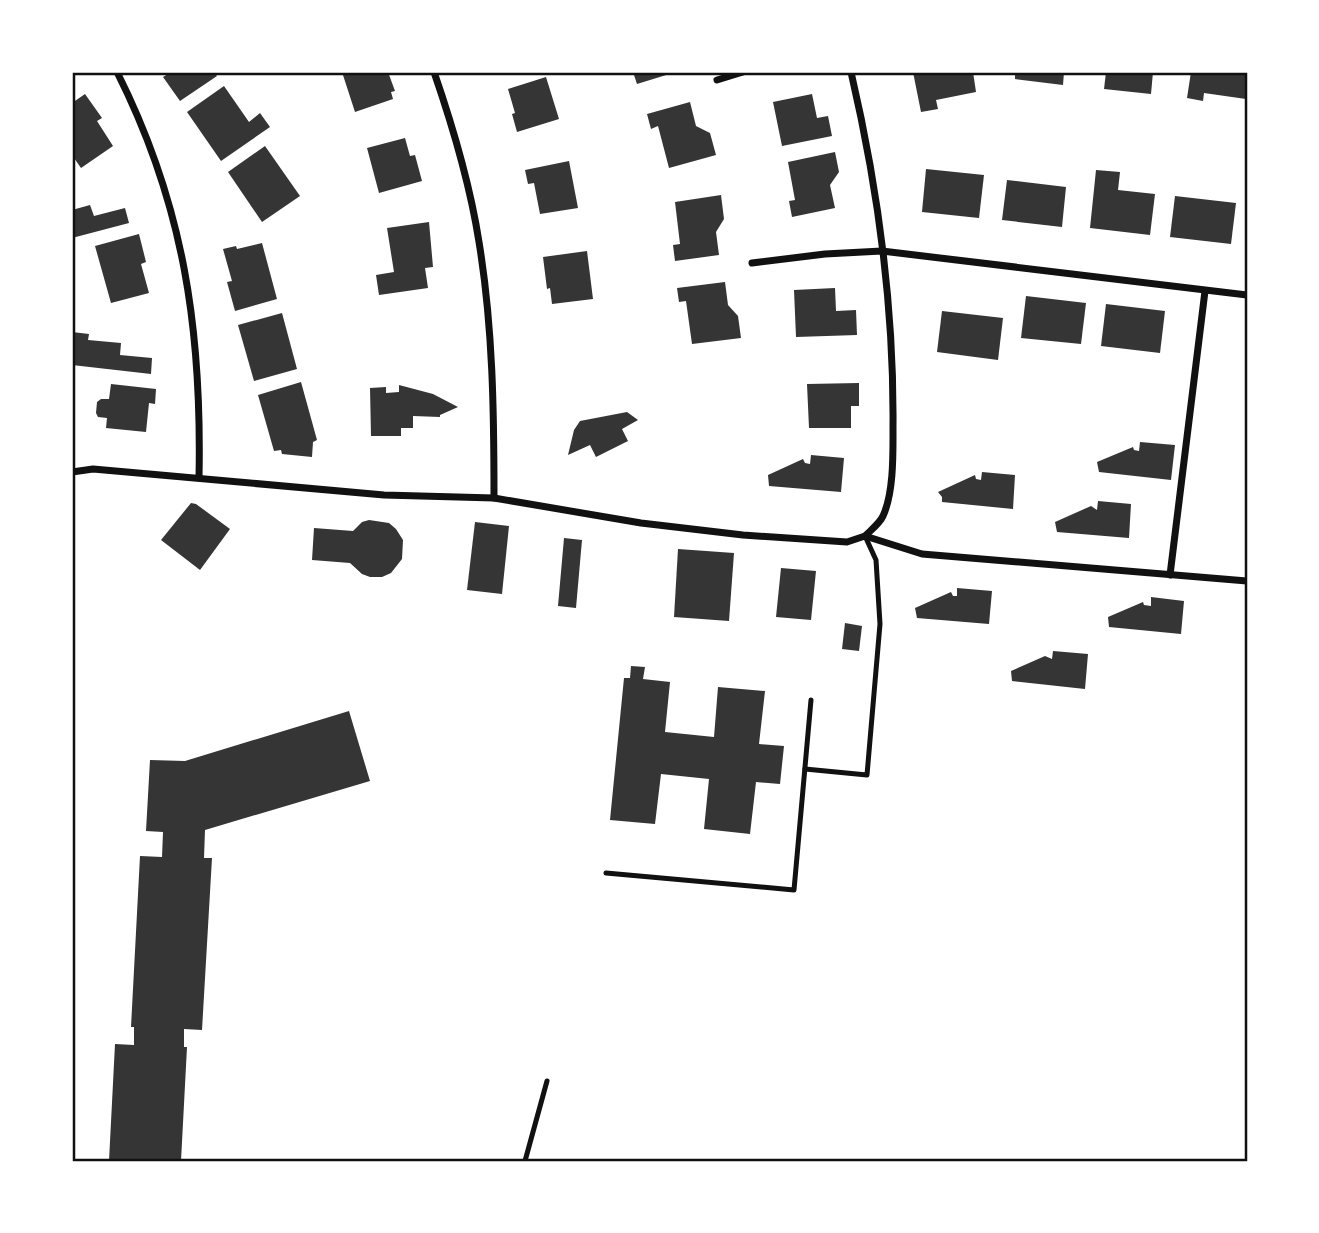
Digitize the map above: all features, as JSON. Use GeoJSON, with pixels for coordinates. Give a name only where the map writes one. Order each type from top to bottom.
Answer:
{"type":"FeatureCollection","features":[{"type":"Feature","properties":{"kind":"street"},"geometry":{"type":"LineString","coordinates":[[117,72],[150,144],[167,190],[182,252],[196,349],[199,478]]}},
{"type":"Feature","properties":{"kind":"street"},"geometry":{"type":"LineString","coordinates":[[434,72],[465,174],[485,285],[494,415],[494,498]]}},
{"type":"Feature","properties":{"kind":"street"},"geometry":{"type":"LineString","coordinates":[[717,80],[743,72]]}},
{"type":"Feature","properties":{"kind":"street"},"geometry":{"type":"LineString","coordinates":[[72,472],[93,469],[370,494],[494,498],[640,523],[743,535],[838,542],[848,542],[865,536],[883,518],[892,464],[894,382],[891,327],[869,149],[851,72]]}},
{"type":"Feature","properties":{"kind":"street"},"geometry":{"type":"LineString","coordinates":[[751,263],[825,254],[882,251],[1247,295]]}},
{"type":"Feature","properties":{"kind":"street"},"geometry":{"type":"LineString","coordinates":[[1170,575],[1205,291]]}},
{"type":"Feature","properties":{"kind":"street"},"geometry":{"type":"LineString","coordinates":[[865,536],[922,554],[1247,581]]}},
{"type":"Feature","properties":{"kind":"lane"},"geometry":{"type":"LineString","coordinates":[[805,769],[867,775],[880,624],[876,560],[865,536]]}},
{"type":"Feature","properties":{"kind":"lane"},"geometry":{"type":"LineString","coordinates":[[606,873],[794,890],[811,700]]}},
{"type":"Feature","properties":{"kind":"lane"},"geometry":{"type":"LineString","coordinates":[[72,789],[72,816]]}},
{"type":"Feature","properties":{"kind":"lane"},"geometry":{"type":"LineString","coordinates":[[525,1161],[547,1081]]}},
{"type":"Feature","properties":{"kind":"building"},"geometry":{"type":"Polygon","coordinates":[[[166,72],[214,72],[217,76],[180,101],[163,77],[168,74],[166,72]]]}},
{"type":"Feature","properties":{"kind":"building"},"geometry":{"type":"Polygon","coordinates":[[[342,72],[388,72],[395,91],[391,92],[393,99],[355,112],[342,72]]]}},
{"type":"Feature","properties":{"kind":"building"},"geometry":{"type":"Polygon","coordinates":[[[633,72],[676,72],[637,84],[633,72]]]}},
{"type":"Feature","properties":{"kind":"building"},"geometry":{"type":"Polygon","coordinates":[[[913,72],[973,72],[976,92],[936,100],[938,109],[921,112],[913,72]]]}},
{"type":"Feature","properties":{"kind":"building"},"geometry":{"type":"Polygon","coordinates":[[[1015,72],[1064,72],[1063,85],[1015,79],[1015,72]]]}},
{"type":"Feature","properties":{"kind":"building"},"geometry":{"type":"Polygon","coordinates":[[[1106,72],[1153,72],[1151,94],[1104,89],[1106,72]]]}},
{"type":"Feature","properties":{"kind":"building"},"geometry":{"type":"Polygon","coordinates":[[[1191,72],[1247,72],[1246,99],[1204,93],[1203,101],[1187,98],[1191,72]]]}},
{"type":"Feature","properties":{"kind":"building"},"geometry":{"type":"Polygon","coordinates":[[[546,77],[559,119],[517,132],[508,89],[546,77]]]}},
{"type":"Feature","properties":{"kind":"building"},"geometry":{"type":"Polygon","coordinates":[[[224,86],[249,122],[260,113],[270,127],[221,161],[187,112],[224,86]]]}},
{"type":"Feature","properties":{"kind":"building"},"geometry":{"type":"Polygon","coordinates":[[[85,94],[102,118],[97,121],[113,146],[81,168],[72,155],[72,103],[85,94]]]}},
{"type":"Feature","properties":{"kind":"building"},"geometry":{"type":"Polygon","coordinates":[[[812,94],[817,118],[828,116],[832,136],[782,146],[773,102],[812,94]]]}},
{"type":"Feature","properties":{"kind":"building"},"geometry":{"type":"Polygon","coordinates":[[[690,102],[696,126],[710,133],[716,155],[669,168],[658,126],[651,129],[647,114],[690,102]]]}},
{"type":"Feature","properties":{"kind":"building"},"geometry":{"type":"Polygon","coordinates":[[[405,138],[410,156],[415,155],[422,181],[379,193],[367,148],[405,138]]]}},
{"type":"Feature","properties":{"kind":"building"},"geometry":{"type":"Polygon","coordinates":[[[265,146],[300,196],[262,222],[228,172],[265,146]]]}},
{"type":"Feature","properties":{"kind":"building"},"geometry":{"type":"Polygon","coordinates":[[[835,152],[839,172],[830,185],[835,208],[792,217],[789,201],[795,200],[788,162],[835,152]]]}},
{"type":"Feature","properties":{"kind":"building"},"geometry":{"type":"Polygon","coordinates":[[[569,161],[578,208],[540,214],[534,183],[528,184],[525,170],[569,161]]]}},
{"type":"Feature","properties":{"kind":"building"},"geometry":{"type":"Polygon","coordinates":[[[926,169],[984,175],[979,218],[922,212],[926,169]]]}},
{"type":"Feature","properties":{"kind":"building"},"geometry":{"type":"Polygon","coordinates":[[[1096,170],[1120,172],[1118,190],[1155,194],[1150,235],[1090,228],[1096,170]]]}},
{"type":"Feature","properties":{"kind":"building"},"geometry":{"type":"Polygon","coordinates":[[[1007,180],[1066,187],[1062,227],[1002,220],[1007,180]]]}},
{"type":"Feature","properties":{"kind":"building"},"geometry":{"type":"Polygon","coordinates":[[[721,195],[724,219],[716,232],[719,255],[675,261],[673,245],[680,244],[675,202],[721,195]]]}},
{"type":"Feature","properties":{"kind":"building"},"geometry":{"type":"Polygon","coordinates":[[[1175,196],[1236,203],[1231,244],[1170,237],[1175,196]]]}},
{"type":"Feature","properties":{"kind":"building"},"geometry":{"type":"Polygon","coordinates":[[[90,205],[94,216],[125,208],[129,223],[72,238],[72,210],[90,205]]]}},
{"type":"Feature","properties":{"kind":"building"},"geometry":{"type":"Polygon","coordinates":[[[429,222],[433,267],[425,268],[428,288],[379,295],[376,275],[394,272],[387,228],[429,222]]]}},
{"type":"Feature","properties":{"kind":"building"},"geometry":{"type":"Polygon","coordinates":[[[139,234],[146,262],[141,264],[149,293],[111,303],[95,246],[139,234]]]}},
{"type":"Feature","properties":{"kind":"building"},"geometry":{"type":"Polygon","coordinates":[[[262,243],[277,299],[235,311],[227,282],[232,281],[223,249],[236,246],[237,249],[262,243]]]}},
{"type":"Feature","properties":{"kind":"building"},"geometry":{"type":"Polygon","coordinates":[[[587,251],[593,299],[552,304],[543,257],[587,251]]]}},
{"type":"Feature","properties":{"kind":"building"},"geometry":{"type":"Polygon","coordinates":[[[725,282],[728,305],[738,316],[741,338],[692,344],[686,301],[679,302],[677,288],[725,282]]]}},
{"type":"Feature","properties":{"kind":"building"},"geometry":{"type":"Polygon","coordinates":[[[835,288],[836,311],[856,310],[857,335],[796,337],[794,290],[835,288]]]}},
{"type":"Feature","properties":{"kind":"building"},"geometry":{"type":"Polygon","coordinates":[[[1026,296],[1086,303],[1081,344],[1021,338],[1026,296]]]}},
{"type":"Feature","properties":{"kind":"building"},"geometry":{"type":"Polygon","coordinates":[[[1106,304],[1165,311],[1160,353],[1101,346],[1106,304]]]}},
{"type":"Feature","properties":{"kind":"building"},"geometry":{"type":"Polygon","coordinates":[[[942,311],[1003,318],[998,360],[937,352],[942,311]]]}},
{"type":"Feature","properties":{"kind":"building"},"geometry":{"type":"Polygon","coordinates":[[[282,313],[297,369],[254,381],[238,325],[282,313]]]}},
{"type":"Feature","properties":{"kind":"building"},"geometry":{"type":"Polygon","coordinates":[[[72,332],[89,334],[88,340],[121,343],[120,355],[152,358],[151,374],[72,365],[72,332]]]}},
{"type":"Feature","properties":{"kind":"building"},"geometry":{"type":"Polygon","coordinates":[[[301,382],[317,440],[313,442],[312,457],[274,451],[258,395],[301,382]]]}},
{"type":"Feature","properties":{"kind":"building"},"geometry":{"type":"Polygon","coordinates":[[[859,383],[859,406],[851,406],[851,428],[809,428],[807,384],[859,383]]]}},
{"type":"Feature","properties":{"kind":"building"},"geometry":{"type":"Polygon","coordinates":[[[111,384],[156,389],[155,404],[149,403],[146,432],[106,428],[107,418],[98,417],[96,413],[97,402],[109,399],[111,384]]]}},
{"type":"Feature","properties":{"kind":"building"},"geometry":{"type":"Polygon","coordinates":[[[399,385],[433,394],[458,407],[440,417],[413,416],[413,428],[401,428],[401,436],[371,436],[370,388],[386,387],[386,393],[399,392],[399,385]]]}},
{"type":"Feature","properties":{"kind":"building"},"geometry":{"type":"Polygon","coordinates":[[[627,412],[638,420],[622,429],[628,441],[596,457],[590,445],[568,455],[574,430],[580,421],[627,412]]]}},
{"type":"Feature","properties":{"kind":"building"},"geometry":{"type":"Polygon","coordinates":[[[1140,442],[1175,445],[1171,480],[1099,472],[1097,462],[1133,447],[1139,451],[1140,442]]]}},
{"type":"Feature","properties":{"kind":"building"},"geometry":{"type":"Polygon","coordinates":[[[811,455],[844,458],[841,492],[769,486],[768,475],[803,459],[810,464],[811,455]]]}},
{"type":"Feature","properties":{"kind":"building"},"geometry":{"type":"Polygon","coordinates":[[[982,472],[1015,475],[1013,509],[942,502],[938,492],[975,475],[976,479],[981,480],[982,472]]]}},
{"type":"Feature","properties":{"kind":"building"},"geometry":{"type":"Polygon","coordinates":[[[1098,501],[1131,504],[1129,538],[1057,532],[1055,522],[1091,506],[1097,510],[1098,501]]]}},
{"type":"Feature","properties":{"kind":"building"},"geometry":{"type":"Polygon","coordinates":[[[191,503],[230,529],[200,570],[161,540],[191,503]]]}},
{"type":"Feature","properties":{"kind":"building"},"geometry":{"type":"Polygon","coordinates":[[[369,520],[389,523],[403,540],[402,559],[391,573],[382,577],[370,577],[362,574],[350,563],[312,560],[314,528],[353,531],[362,522],[369,520]]]}},
{"type":"Feature","properties":{"kind":"building"},"geometry":{"type":"Polygon","coordinates":[[[475,522],[509,526],[502,594],[467,590],[475,522]]]}},
{"type":"Feature","properties":{"kind":"building"},"geometry":{"type":"Polygon","coordinates":[[[564,538],[582,540],[576,608],[558,606],[564,538]]]}},
{"type":"Feature","properties":{"kind":"building"},"geometry":{"type":"Polygon","coordinates":[[[678,549],[734,553],[729,621],[674,617],[678,549]]]}},
{"type":"Feature","properties":{"kind":"building"},"geometry":{"type":"Polygon","coordinates":[[[781,568],[816,571],[811,620],[776,617],[781,568]]]}},
{"type":"Feature","properties":{"kind":"building"},"geometry":{"type":"Polygon","coordinates":[[[957,588],[992,591],[989,624],[917,618],[915,608],[951,592],[953,596],[957,596],[957,588]]]}},
{"type":"Feature","properties":{"kind":"building"},"geometry":{"type":"Polygon","coordinates":[[[1151,597],[1184,601],[1181,634],[1109,627],[1108,617],[1143,602],[1144,605],[1151,606],[1151,597]]]}},
{"type":"Feature","properties":{"kind":"building"},"geometry":{"type":"Polygon","coordinates":[[[845,623],[862,626],[859,651],[842,649],[845,623]]]}},
{"type":"Feature","properties":{"kind":"building"},"geometry":{"type":"Polygon","coordinates":[[[1053,651],[1088,654],[1085,689],[1012,681],[1011,671],[1045,656],[1052,659],[1053,651]]]}},
{"type":"Feature","properties":{"kind":"building"},"geometry":{"type":"Polygon","coordinates":[[[631,666],[645,667],[643,679],[670,682],[665,732],[714,737],[718,687],[765,691],[759,744],[784,746],[780,784],[756,782],[750,834],[704,829],[709,779],[661,774],[655,824],[610,820],[624,678],[630,678],[631,666]]]}},
{"type":"Feature","properties":{"kind":"building"},"geometry":{"type":"Polygon","coordinates":[[[349,711],[370,781],[205,830],[204,858],[212,858],[202,1030],[184,1029],[184,1047],[187,1047],[181,1161],[109,1161],[115,1044],[134,1045],[134,1027],[131,1027],[140,856],[162,857],[163,832],[146,831],[150,760],[185,761],[349,711]]]}}]}
